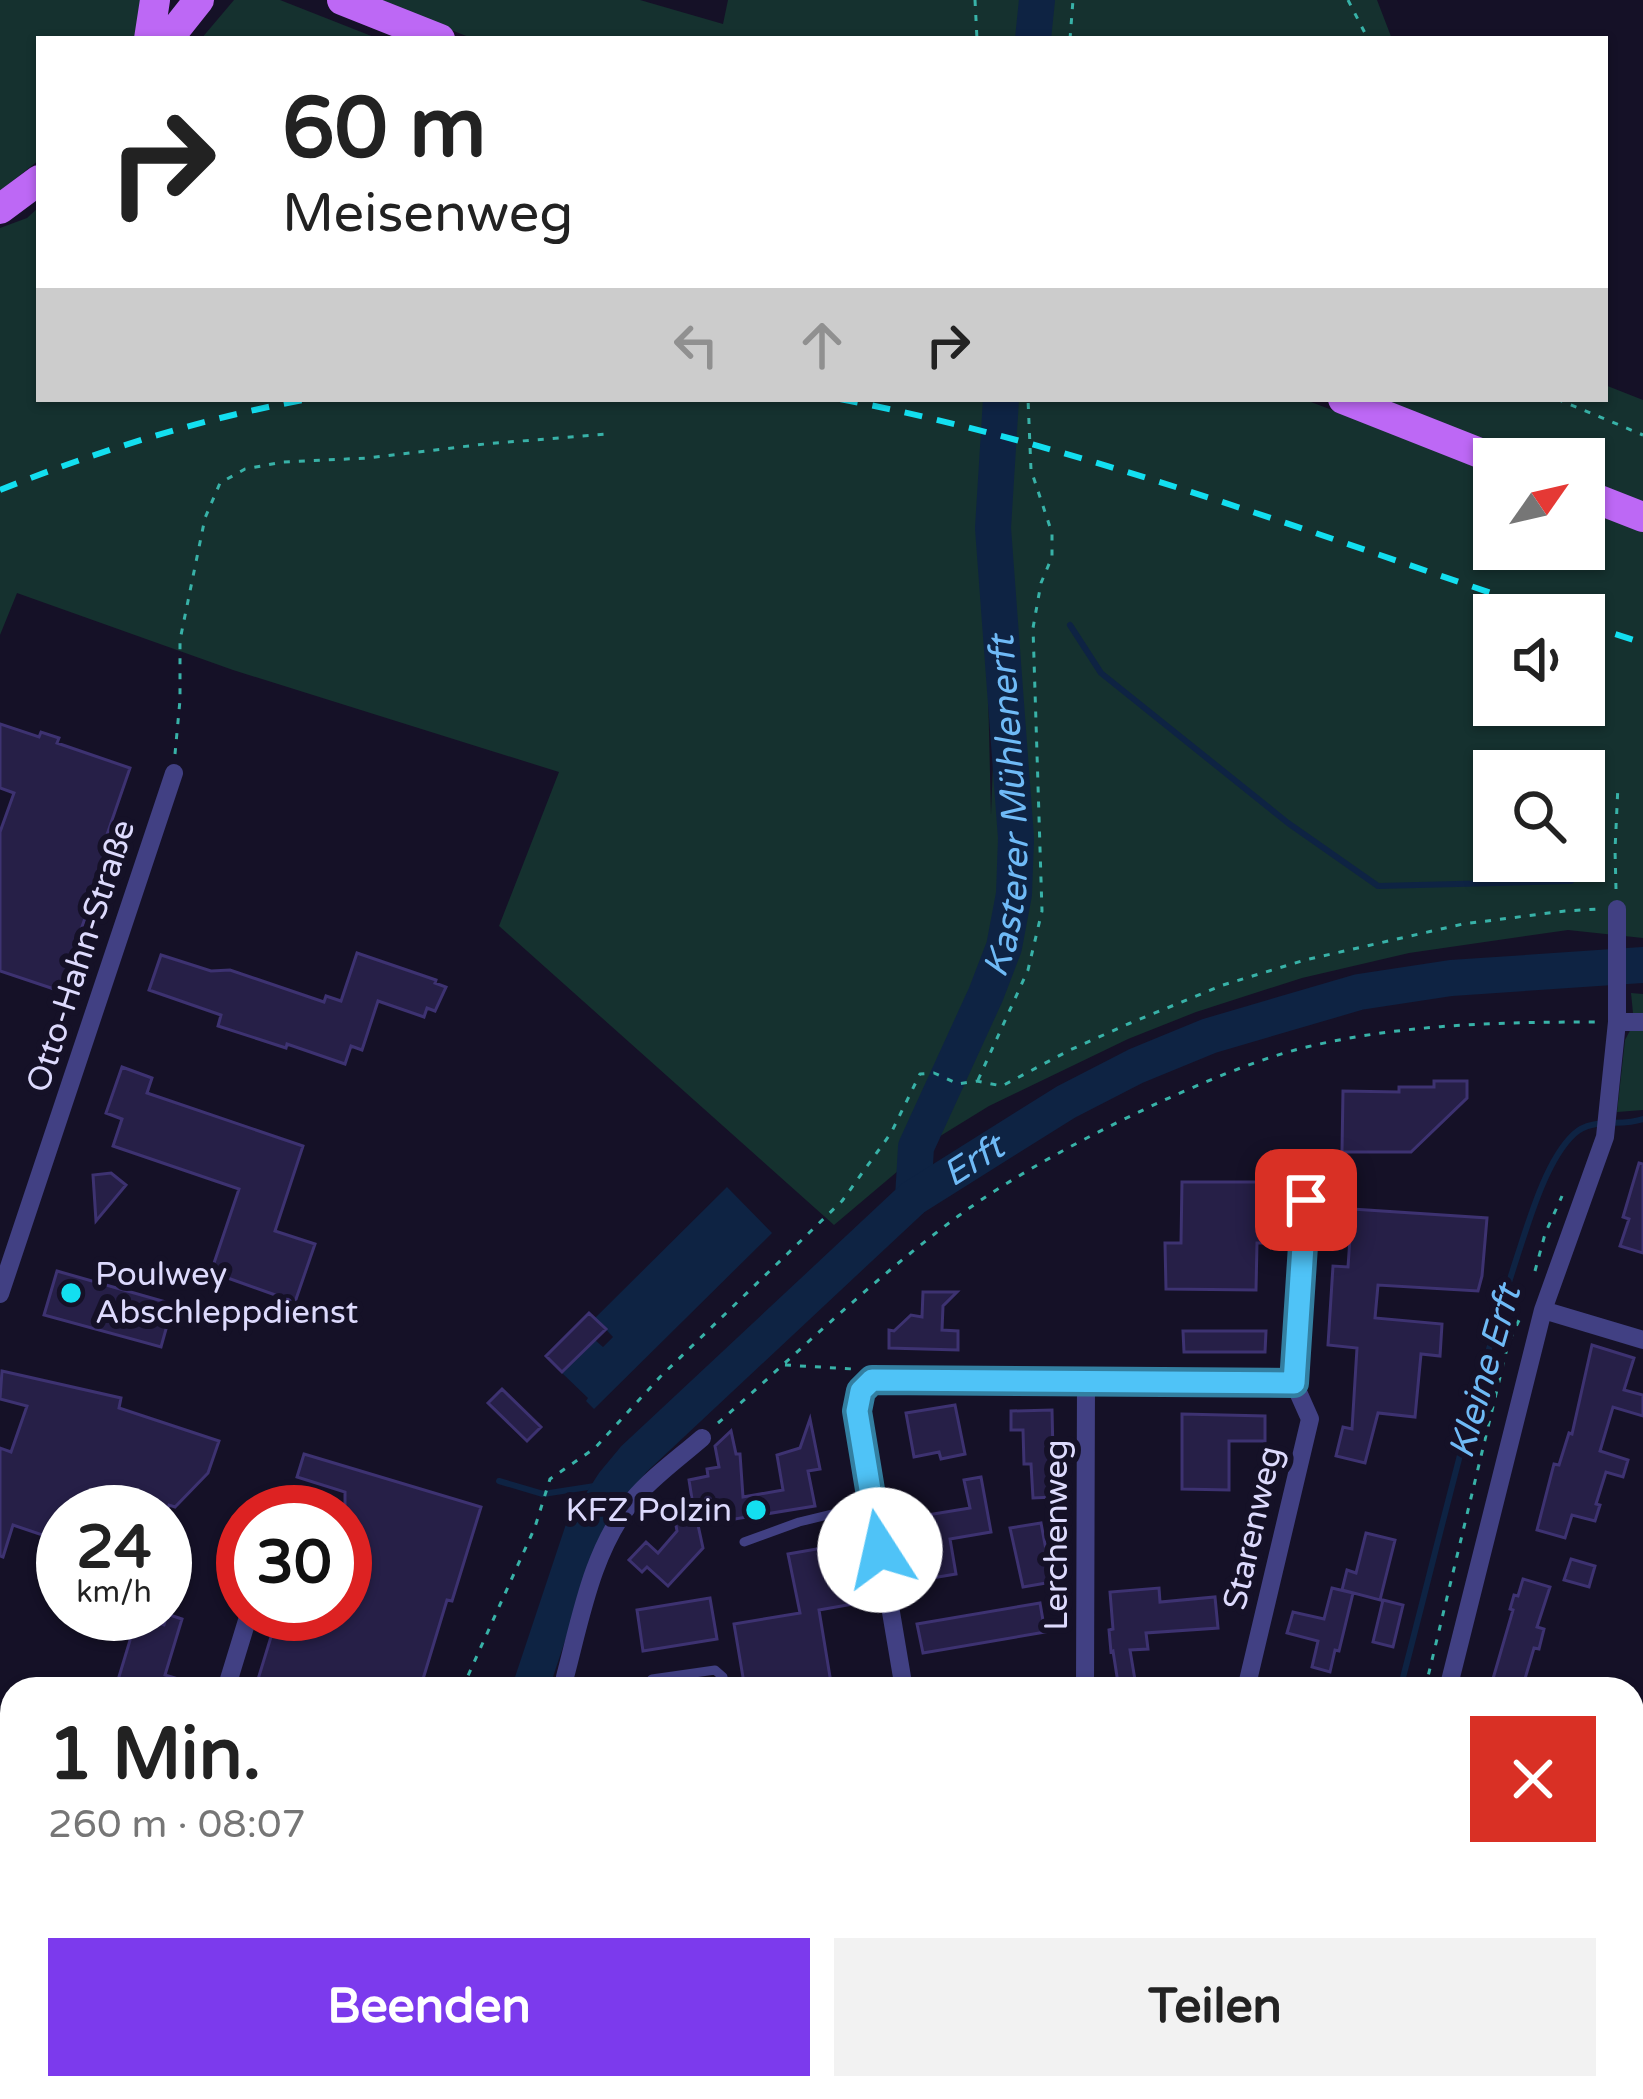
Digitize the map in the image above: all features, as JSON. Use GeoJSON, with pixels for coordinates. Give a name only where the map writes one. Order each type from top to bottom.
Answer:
{"type":"FeatureCollection","features":[{"type":"Feature","properties":{"kind":"main road"},"geometry":{"type":"LineString","coordinates":[[149,36],[155,0]]}},
{"type":"Feature","properties":{"kind":"main road"},"geometry":{"type":"LineString","coordinates":[[170,36],[199,0]]}},
{"type":"Feature","properties":{"kind":"main road"},"geometry":{"type":"LineString","coordinates":[[342,0],[432,36]]}},
{"type":"Feature","properties":{"kind":"main road"},"geometry":{"type":"LineString","coordinates":[[0,209],[36,182]]}},
{"type":"Feature","properties":{"kind":"main road"},"geometry":{"type":"LineString","coordinates":[[1351,402],[1473,450]]}},
{"type":"Feature","properties":{"kind":"main road"},"geometry":{"type":"LineString","coordinates":[[1605,502],[1643,517]]}},
{"type":"Feature","properties":{"kind":"street","name":"Otto-Hahn-Straße"},"geometry":{"type":"LineString","coordinates":[[0,1294],[173,773]]}},
{"type":"Feature","properties":{"kind":"street"},"geometry":{"type":"LineString","coordinates":[[1451,1677],[1543,1310],[1605,1137],[1617,1022],[1617,909]]}},
{"type":"Feature","properties":{"kind":"street"},"geometry":{"type":"LineString","coordinates":[[1617,1022],[1643,1022]]}},
{"type":"Feature","properties":{"kind":"street","name":"Starenweg"},"geometry":{"type":"LineString","coordinates":[[1249,1677],[1310,1419],[1294,1383],[1306,1200]]}},
{"type":"Feature","properties":{"kind":"street"},"geometry":{"type":"LineString","coordinates":[[1543,1310],[1643,1340]]}},
{"type":"Feature","properties":{"kind":"street"},"geometry":{"type":"LineString","coordinates":[[902,1677],[857,1411],[861,1391],[872,1380],[1294,1383]]}},
{"type":"Feature","properties":{"kind":"street","name":"Lerchenweg"},"geometry":{"type":"LineString","coordinates":[[1085,1677],[1086,1382]]}},
{"type":"Feature","properties":{"kind":"street"},"geometry":{"type":"LineString","coordinates":[[565,1677],[596,1564],[618,1521],[634,1498],[702,1438]]}},
{"type":"Feature","properties":{"kind":"street"},"geometry":{"type":"LineString","coordinates":[[230,1677],[241,1641]]}},
{"type":"Feature","properties":{"kind":"lane"},"geometry":{"type":"LineString","coordinates":[[744,1542],[872,1504]]}},
{"type":"Feature","properties":{"kind":"lane"},"geometry":{"type":"LineString","coordinates":[[666,1677],[715,1670],[723,1677]]}},
{"type":"Feature","properties":{"kind":"path"},"geometry":{"type":"LineString","coordinates":[[975,0],[977,36]]}},
{"type":"Feature","properties":{"kind":"path"},"geometry":{"type":"LineString","coordinates":[[1070,36],[1073,0]]}},
{"type":"Feature","properties":{"kind":"path"},"geometry":{"type":"LineString","coordinates":[[1348,0],[1366,36]]}},
{"type":"Feature","properties":{"kind":"path"},"geometry":{"type":"LineString","coordinates":[[977,1081],[1028,970],[1042,911],[1034,628],[1041,583],[1052,556],[1052,533],[1031,470],[1028,402]]}},
{"type":"Feature","properties":{"kind":"path"},"geometry":{"type":"LineString","coordinates":[[1564,402],[1643,435]]}},
{"type":"Feature","properties":{"kind":"path"},"geometry":{"type":"LineString","coordinates":[[173,773],[180,640],[205,518],[220,483],[245,469],[283,462],[606,434]]}},
{"type":"Feature","properties":{"kind":"path"},"geometry":{"type":"LineString","coordinates":[[467,1677],[535,1527],[549,1482],[595,1448],[660,1376],[842,1202],[891,1133],[920,1074],[934,1072],[958,1084],[977,1081],[1002,1086],[1070,1050],[1204,992],[1305,960],[1486,920],[1617,909],[1618,784]]}},
{"type":"Feature","properties":{"kind":"path"},"geometry":{"type":"LineString","coordinates":[[702,1438],[909,1254],[971,1207],[1082,1140],[1199,1084],[1311,1046],[1374,1034],[1476,1023],[1617,1022]]}},
{"type":"Feature","properties":{"kind":"path"},"geometry":{"type":"LineString","coordinates":[[1428,1677],[1508,1344],[1522,1313],[1543,1310]]}},
{"type":"Feature","properties":{"kind":"path"},"geometry":{"type":"LineString","coordinates":[[783,1365],[850,1367],[872,1380]]}},
{"type":"Feature","properties":{"kind":"green space"},"geometry":{"type":"Polygon","coordinates":[[[0,0],[145,0],[139,36],[36,36],[36,162],[0,191],[0,0]]]}},
{"type":"Feature","properties":{"kind":"green space"},"geometry":{"type":"Polygon","coordinates":[[[234,0],[280,0],[371,36],[204,36],[234,0]]]}},
{"type":"Feature","properties":{"kind":"green space"},"geometry":{"type":"Polygon","coordinates":[[[374,0],[640,0],[723,24],[728,0],[1377,0],[1391,36],[466,36],[374,0]]]}},
{"type":"Feature","properties":{"kind":"green space"},"geometry":{"type":"Polygon","coordinates":[[[36,210],[36,402],[986,402],[991,815],[1007,402],[1311,402],[1473,463],[1473,570],[1605,570],[1605,513],[1643,528],[1643,938],[1568,930],[1409,953],[1302,978],[1196,1012],[989,1106],[937,1138],[834,1225],[499,926],[559,772],[233,670],[17,593],[0,635],[0,228],[36,210]]]}},
{"type":"Feature","properties":{"kind":"green space"},"geometry":{"type":"Polygon","coordinates":[[[1608,386],[1643,400],[1643,505],[1605,490],[1605,438],[1479,438],[1390,402],[1608,402],[1608,386]]]}},
{"type":"Feature","properties":{"kind":"green space"},"geometry":{"type":"Polygon","coordinates":[[[1631,993],[1643,994],[1643,1110],[1617,1112],[1625,1040],[1634,1023],[1631,993]]]}},
{"type":"Feature","properties":{"kind":"water"},"geometry":{"type":"Polygon","coordinates":[[[727,1187],[772,1233],[594,1409],[562,1373],[595,1340],[603,1347],[613,1337],[595,1318],[727,1187]]]}},
{"type":"Feature","properties":{"kind":"building"},"geometry":{"type":"Polygon","coordinates":[[[0,724],[39,737],[41,732],[59,738],[57,743],[130,768],[101,852],[116,857],[110,876],[97,883],[60,991],[0,971],[0,832],[14,793],[0,788],[0,724]]]}},
{"type":"Feature","properties":{"kind":"building"},"geometry":{"type":"Polygon","coordinates":[[[357,953],[446,987],[435,1011],[427,1008],[424,1017],[378,1001],[362,1050],[351,1046],[345,1064],[218,1026],[221,1015],[149,990],[161,955],[211,971],[230,970],[324,1002],[326,996],[341,1001],[357,953]]]}},
{"type":"Feature","properties":{"kind":"building"},"geometry":{"type":"Polygon","coordinates":[[[122,1067],[152,1078],[147,1093],[303,1146],[275,1231],[315,1244],[295,1302],[211,1272],[239,1189],[113,1146],[122,1119],[106,1113],[122,1067]]]}},
{"type":"Feature","properties":{"kind":"building"},"geometry":{"type":"Polygon","coordinates":[[[1434,1081],[1467,1081],[1467,1098],[1411,1152],[1342,1152],[1343,1091],[1399,1092],[1399,1087],[1434,1087],[1434,1081]]]}},
{"type":"Feature","properties":{"kind":"building"},"geometry":{"type":"Polygon","coordinates":[[[1639,1163],[1643,1164],[1643,1253],[1620,1246],[1639,1163]]]}},
{"type":"Feature","properties":{"kind":"building"},"geometry":{"type":"Polygon","coordinates":[[[111,1173],[126,1185],[96,1221],[93,1175],[111,1173]]]}},
{"type":"Feature","properties":{"kind":"building"},"geometry":{"type":"Polygon","coordinates":[[[1182,1182],[1272,1182],[1272,1243],[1257,1243],[1256,1290],[1166,1289],[1165,1243],[1181,1243],[1182,1182]]]}},
{"type":"Feature","properties":{"kind":"building"},"geometry":{"type":"Polygon","coordinates":[[[1352,1209],[1487,1218],[1478,1291],[1378,1285],[1375,1318],[1442,1324],[1440,1356],[1421,1354],[1415,1417],[1378,1413],[1365,1463],[1336,1456],[1343,1427],[1352,1429],[1357,1348],[1328,1345],[1333,1266],[1348,1267],[1352,1209]]]}},
{"type":"Feature","properties":{"kind":"building"},"geometry":{"type":"Polygon","coordinates":[[[57,1271],[173,1304],[161,1347],[44,1315],[57,1271]]]}},
{"type":"Feature","properties":{"kind":"building"},"geometry":{"type":"Polygon","coordinates":[[[923,1292],[957,1292],[943,1306],[942,1330],[958,1331],[958,1350],[889,1348],[889,1330],[894,1331],[911,1315],[922,1317],[923,1292]]]}},
{"type":"Feature","properties":{"kind":"building"},"geometry":{"type":"Polygon","coordinates":[[[589,1313],[606,1329],[562,1372],[546,1356],[589,1313]]]}},
{"type":"Feature","properties":{"kind":"building"},"geometry":{"type":"Polygon","coordinates":[[[1183,1331],[1266,1331],[1265,1352],[1184,1352],[1183,1331]]]}},
{"type":"Feature","properties":{"kind":"building"},"geometry":{"type":"Polygon","coordinates":[[[1592,1345],[1634,1358],[1624,1390],[1643,1395],[1643,1416],[1613,1407],[1600,1451],[1628,1460],[1623,1477],[1606,1472],[1595,1521],[1572,1515],[1565,1538],[1537,1530],[1554,1464],[1559,1465],[1572,1434],[1592,1345]]]}},
{"type":"Feature","properties":{"kind":"building"},"geometry":{"type":"Polygon","coordinates":[[[2,1371],[121,1398],[119,1408],[219,1441],[208,1473],[192,1489],[192,1485],[36,1485],[36,1533],[13,1525],[3,1557],[0,1448],[11,1452],[27,1406],[0,1399],[2,1371]]]}},
{"type":"Feature","properties":{"kind":"building"},"geometry":{"type":"Polygon","coordinates":[[[502,1389],[541,1427],[527,1441],[488,1403],[502,1389]]]}},
{"type":"Feature","properties":{"kind":"building"},"geometry":{"type":"Polygon","coordinates":[[[955,1405],[965,1454],[914,1457],[906,1413],[955,1405]]]}},
{"type":"Feature","properties":{"kind":"building"},"geometry":{"type":"Polygon","coordinates":[[[1052,1410],[1054,1497],[1033,1498],[1031,1464],[1024,1464],[1023,1430],[1011,1430],[1011,1411],[1052,1410]]]}},
{"type":"Feature","properties":{"kind":"building"},"geometry":{"type":"Polygon","coordinates":[[[1182,1414],[1265,1416],[1265,1441],[1229,1441],[1229,1490],[1182,1489],[1182,1414]]]}},
{"type":"Feature","properties":{"kind":"building"},"geometry":{"type":"Polygon","coordinates":[[[810,1419],[820,1469],[808,1471],[815,1506],[698,1525],[703,1548],[668,1586],[647,1567],[642,1572],[629,1560],[646,1542],[658,1553],[677,1531],[672,1503],[692,1499],[689,1480],[708,1476],[707,1469],[719,1467],[715,1446],[731,1431],[736,1454],[740,1454],[743,1497],[783,1490],[777,1455],[800,1448],[810,1419]]]}},
{"type":"Feature","properties":{"kind":"building"},"geometry":{"type":"Polygon","coordinates":[[[304,1454],[481,1507],[424,1677],[259,1677],[270,1641],[372,1641],[372,1485],[323,1485],[297,1477],[304,1454]]]}},
{"type":"Feature","properties":{"kind":"building"},"geometry":{"type":"Polygon","coordinates":[[[981,1477],[991,1532],[950,1539],[956,1574],[914,1581],[907,1547],[919,1544],[915,1517],[970,1508],[964,1480],[981,1477]]]}},
{"type":"Feature","properties":{"kind":"building"},"geometry":{"type":"Polygon","coordinates":[[[1041,1523],[1052,1582],[1023,1587],[1010,1528],[1041,1523]]]}},
{"type":"Feature","properties":{"kind":"building"},"geometry":{"type":"Polygon","coordinates":[[[858,1526],[870,1601],[819,1610],[830,1677],[743,1677],[734,1624],[800,1613],[788,1554],[828,1547],[826,1532],[858,1526]]]}},
{"type":"Feature","properties":{"kind":"building"},"geometry":{"type":"Polygon","coordinates":[[[1366,1533],[1395,1540],[1380,1600],[1342,1590],[1347,1570],[1356,1573],[1366,1533]]]}},
{"type":"Feature","properties":{"kind":"building"},"geometry":{"type":"Polygon","coordinates":[[[1571,1559],[1595,1566],[1589,1587],[1564,1580],[1571,1559]]]}},
{"type":"Feature","properties":{"kind":"building"},"geometry":{"type":"Polygon","coordinates":[[[1523,1579],[1550,1587],[1537,1627],[1544,1629],[1539,1649],[1534,1648],[1526,1677],[1493,1677],[1514,1595],[1518,1596],[1523,1579]]]}},
{"type":"Feature","properties":{"kind":"building"},"geometry":{"type":"Polygon","coordinates":[[[1159,1588],[1160,1602],[1215,1597],[1218,1628],[1146,1633],[1148,1649],[1130,1650],[1134,1677],[1117,1677],[1109,1630],[1113,1629],[1110,1592],[1159,1588]]]}},
{"type":"Feature","properties":{"kind":"building"},"geometry":{"type":"Polygon","coordinates":[[[1332,1588],[1353,1593],[1330,1672],[1312,1667],[1318,1641],[1287,1633],[1293,1612],[1324,1619],[1332,1588]]]}},
{"type":"Feature","properties":{"kind":"building"},"geometry":{"type":"Polygon","coordinates":[[[710,1598],[717,1639],[643,1651],[637,1610],[710,1598]]]}},
{"type":"Feature","properties":{"kind":"building"},"geometry":{"type":"Polygon","coordinates":[[[1383,1600],[1403,1605],[1393,1647],[1373,1642],[1383,1600]]]}},
{"type":"Feature","properties":{"kind":"building"},"geometry":{"type":"Polygon","coordinates":[[[1040,1603],[1045,1632],[923,1653],[917,1624],[1040,1603]]]}},
{"type":"Feature","properties":{"kind":"building"},"geometry":{"type":"Polygon","coordinates":[[[130,1641],[175,1641],[165,1675],[172,1677],[119,1677],[130,1641]]]}},
{"type":"Feature","properties":{"kind":"waterway","name":"Kasterer Mühlenerft"},"geometry":{"type":"LineString","coordinates":[[1033,36],[1037,0]]}},
{"type":"Feature","properties":{"kind":"waterway","name":"Kasterer Mühlenerft"},"geometry":{"type":"LineString","coordinates":[[913,1198],[916,1147],[986,994],[1004,947],[1014,894],[1016,838],[993,528],[1001,402]]}},
{"type":"Feature","properties":{"kind":"waterway"},"geometry":{"type":"LineString","coordinates":[[1070,625],[1101,673],[1288,823],[1378,886],[1532,882]]}},
{"type":"Feature","properties":{"kind":"waterway","name":"Erft"},"geometry":{"type":"LineString","coordinates":[[534,1677],[582,1533],[614,1483],[913,1198],[1066,1102],[1209,1036],[1359,992],[1451,978],[1643,965]]}},
{"type":"Feature","properties":{"kind":"waterway","name":"Kleine Erft"},"geometry":{"type":"LineString","coordinates":[[1403,1677],[1485,1364],[1540,1192],[1564,1145],[1581,1129],[1643,1119]]}},
{"type":"Feature","properties":{"kind":"waterway"},"geometry":{"type":"LineString","coordinates":[[499,1481],[543,1494],[614,1483]]}},
{"type":"Feature","properties":{"kind":"railway"},"geometry":{"type":"LineString","coordinates":[[0,490],[152,437],[295,402]]}},
{"type":"Feature","properties":{"kind":"railway"},"geometry":{"type":"LineString","coordinates":[[854,402],[1112,467],[1495,594]]}},
{"type":"Feature","properties":{"kind":"railway"},"geometry":{"type":"LineString","coordinates":[[1605,631],[1643,643]]}},
{"type":"Feature","properties":{"kind":"place","name":"Poulwey Abschleppdienst"},"geometry":{"type":"Point","coordinates":[71,1293]}},
{"type":"Feature","properties":{"kind":"place","name":"KFZ Polzin"},"geometry":{"type":"Point","coordinates":[756,1510]}},
{"type":"Feature","properties":{"kind":"route"},"geometry":{"type":"LineString","coordinates":[[880,1550],[857,1411],[861,1391],[872,1380],[1294,1383],[1306,1200]]}}]}
